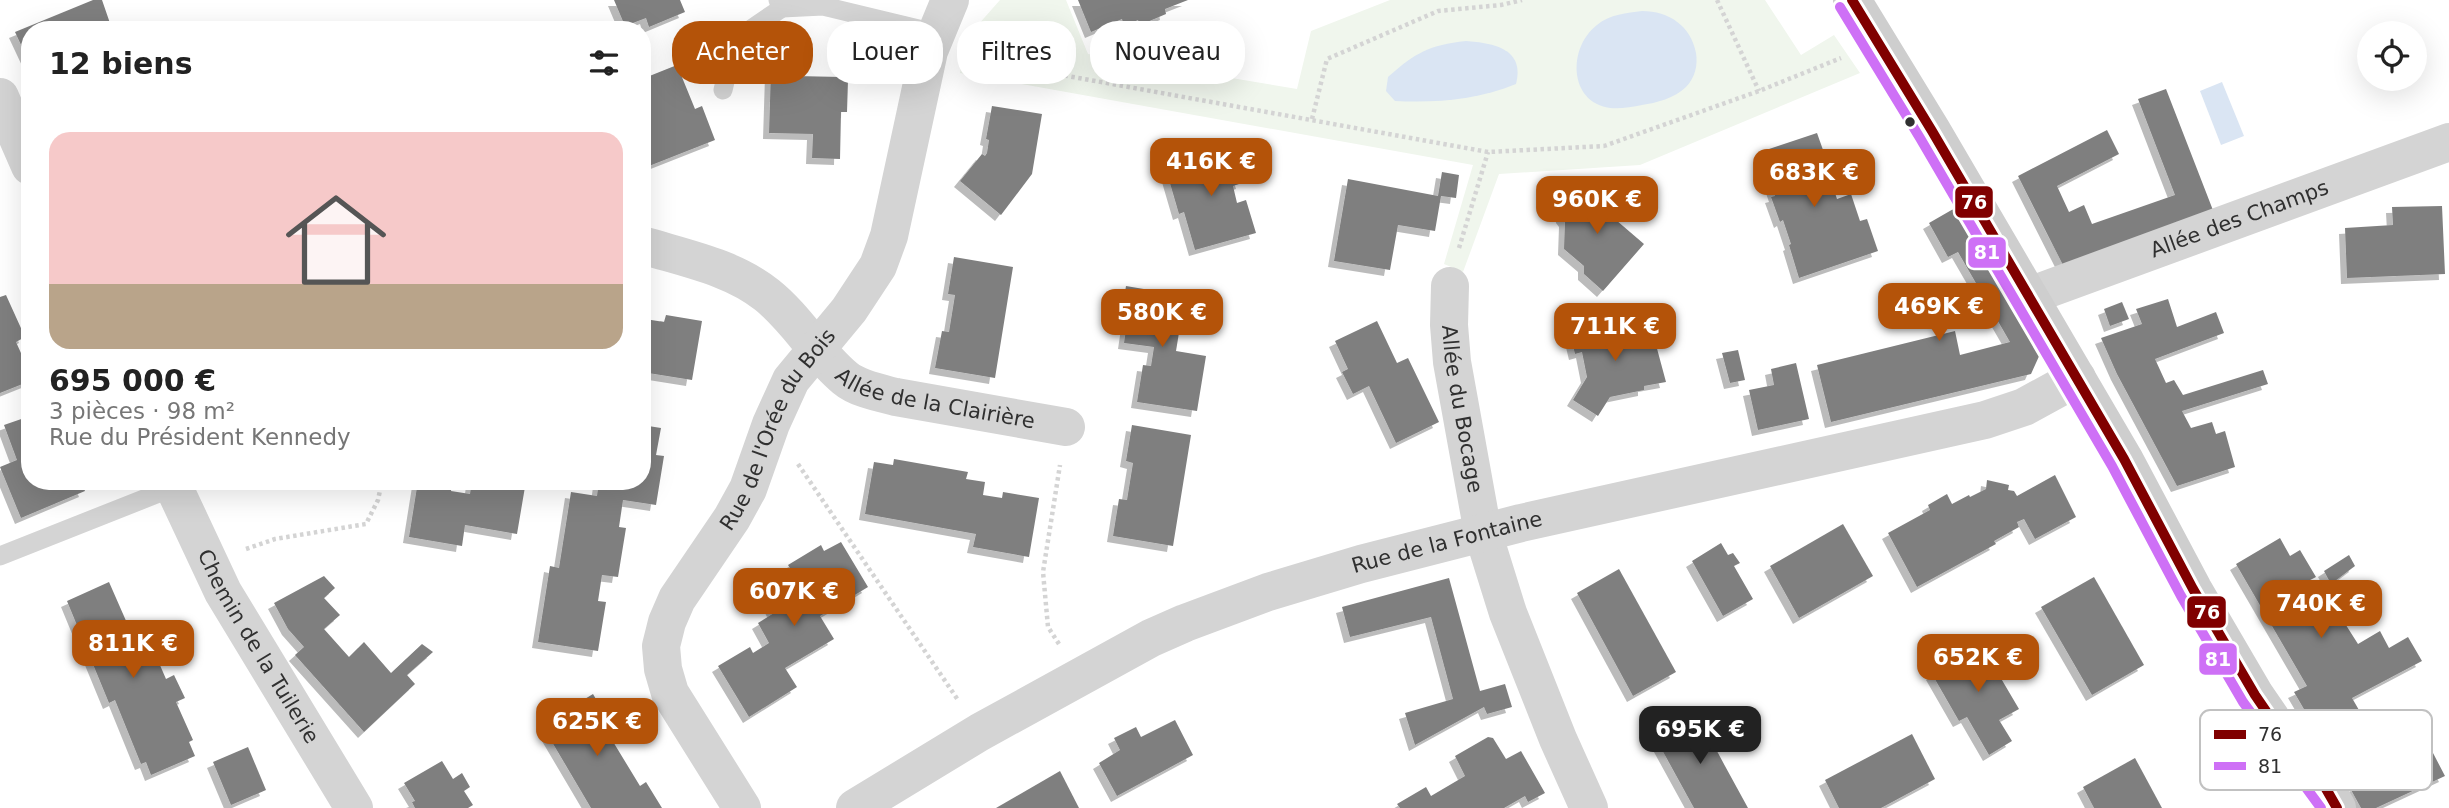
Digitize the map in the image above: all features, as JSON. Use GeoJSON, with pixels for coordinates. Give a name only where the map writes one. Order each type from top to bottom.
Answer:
{"type":"FeatureCollection","features":[{"type":"Feature","properties":{"kind":"main road"},"geometry":{"type":"LineString","coordinates":[[1852,0],[2077,378],[2265,710]]}},
{"type":"Feature","properties":{"kind":"main road"},"geometry":{"type":"LineString","coordinates":[[2326,790],[2337,808]]}},
{"type":"Feature","properties":{"kind":"street","name":"Rue de l'Orée du Bois"},"geometry":{"type":"LineString","coordinates":[[742,808],[670,693],[663,669],[662,646],[667,622],[677,599],[732,519],[748,489],[771,424],[791,380],[849,310],[878,266],[894,213],[925,84]]}},
{"type":"Feature","properties":{"kind":"street"},"geometry":{"type":"LineString","coordinates":[[0,97],[21,145]]}},
{"type":"Feature","properties":{"kind":"street","name":"Allée des Champs"},"geometry":{"type":"LineString","coordinates":[[2029,296],[2449,142]]}},
{"type":"Feature","properties":{"kind":"street","name":"Allée de la Clairière"},"geometry":{"type":"LineString","coordinates":[[651,248],[726,271],[746,281],[790,317],[846,379],[869,390],[1066,426]]}},
{"type":"Feature","properties":{"kind":"street","name":"Allée du Bocage"},"geometry":{"type":"LineString","coordinates":[[1450,286],[1450,345],[1483,533],[1507,613],[1589,808]]}},
{"type":"Feature","properties":{"kind":"street","name":"Rue de la Fontaine"},"geometry":{"type":"LineString","coordinates":[[855,808],[980,732],[1151,638],[1268,592],[1361,564],[1483,533],[1817,456],[1985,421],[2024,407],[2077,378]]}},
{"type":"Feature","properties":{"kind":"street","name":"Chemin de la Tuilerie"},"geometry":{"type":"LineString","coordinates":[[176,490],[209,562],[244,628],[354,808]]}},
{"type":"Feature","properties":{"kind":"lane"},"geometry":{"type":"LineString","coordinates":[[723,90],[735,40],[780,4],[822,6],[901,21]]}},
{"type":"Feature","properties":{"kind":"lane"},"geometry":{"type":"LineString","coordinates":[[0,556],[159,490]]}},
{"type":"Feature","properties":{"kind":"path"},"geometry":{"type":"LineString","coordinates":[[1312,119],[1327,59],[1438,10],[1501,5],[1522,0]]}},
{"type":"Feature","properties":{"kind":"path"},"geometry":{"type":"LineString","coordinates":[[1717,0],[1759,91]]}},
{"type":"Feature","properties":{"kind":"path"},"geometry":{"type":"LineString","coordinates":[[943,29],[1312,119],[1488,152],[1604,146],[1848,56]]}},
{"type":"Feature","properties":{"kind":"path"},"geometry":{"type":"LineString","coordinates":[[1450,286],[1488,152]]}},
{"type":"Feature","properties":{"kind":"path"},"geometry":{"type":"LineString","coordinates":[[771,424],[980,732]]}},
{"type":"Feature","properties":{"kind":"path"},"geometry":{"type":"LineString","coordinates":[[1066,426],[1043,572],[1048,627],[1080,677]]}},
{"type":"Feature","properties":{"kind":"path"},"geometry":{"type":"LineString","coordinates":[[209,562],[275,539],[366,524],[380,490]]}},
{"type":"Feature","properties":{"kind":"shaded area"},"geometry":{"type":"Polygon","coordinates":[[[1000,0],[1066,0],[1075,21],[981,21],[1000,0]]]}},
{"type":"Feature","properties":{"kind":"shaded area"},"geometry":{"type":"Polygon","coordinates":[[[1390,0],[1765,0],[1801,55],[1834,35],[1860,73],[1640,165],[1499,174],[1463,272],[1444,264],[1473,165],[1021,84],[1076,84],[1076,25],[1090,54],[1090,84],[1245,84],[1245,80],[1297,89],[1311,31],[1390,0]]]}},
{"type":"Feature","properties":{"kind":"water"},"geometry":{"type":"Polygon","coordinates":[[[1642,11],[1670,17],[1684,28],[1693,43],[1697,58],[1692,80],[1676,94],[1653,103],[1618,108],[1596,104],[1586,96],[1580,85],[1577,59],[1581,46],[1597,25],[1607,18],[1642,11]]]}},
{"type":"Feature","properties":{"kind":"water"},"geometry":{"type":"Polygon","coordinates":[[[1466,41],[1496,46],[1512,56],[1518,72],[1516,84],[1487,94],[1441,101],[1395,101],[1386,91],[1388,77],[1415,56],[1442,45],[1466,41]]]}},
{"type":"Feature","properties":{"kind":"water"},"geometry":{"type":"Polygon","coordinates":[[[2222,82],[2244,136],[2221,145],[2200,91],[2222,82]]]}},
{"type":"Feature","properties":{"kind":"building"},"geometry":{"type":"Polygon","coordinates":[[[93,0],[102,0],[109,21],[42,21],[93,0]]]}},
{"type":"Feature","properties":{"kind":"building"},"geometry":{"type":"Polygon","coordinates":[[[614,0],[680,0],[685,12],[651,26],[651,21],[646,18],[623,21],[614,0]]]}},
{"type":"Feature","properties":{"kind":"building"},"geometry":{"type":"Polygon","coordinates":[[[1078,0],[1188,0],[1165,9],[1166,14],[1149,21],[1090,21],[1090,30],[1078,0]]]}},
{"type":"Feature","properties":{"kind":"building"},"geometry":{"type":"Polygon","coordinates":[[[21,30],[21,45],[15,32],[21,30]]]}},
{"type":"Feature","properties":{"kind":"building"},"geometry":{"type":"Polygon","coordinates":[[[672,67],[672,84],[685,84],[695,109],[702,106],[715,140],[651,165],[651,75],[672,67]]]}},
{"type":"Feature","properties":{"kind":"building"},"geometry":{"type":"Polygon","coordinates":[[[813,76],[827,77],[827,84],[848,84],[847,112],[841,112],[840,159],[812,158],[813,134],[769,133],[771,84],[813,84],[813,76]]]}},
{"type":"Feature","properties":{"kind":"building"},"geometry":{"type":"Polygon","coordinates":[[[2166,89],[2216,218],[2066,271],[2018,176],[2107,130],[2119,154],[2057,186],[2069,212],[2084,205],[2092,224],[2175,195],[2138,99],[2166,89]]]}},
{"type":"Feature","properties":{"kind":"building"},"geometry":{"type":"Polygon","coordinates":[[[992,106],[1042,114],[1032,174],[1001,215],[960,181],[982,154],[985,156],[987,153],[989,140],[986,139],[992,106]]]}},
{"type":"Feature","properties":{"kind":"building"},"geometry":{"type":"Polygon","coordinates":[[[1817,133],[1828,164],[1822,166],[1826,179],[1830,178],[1837,199],[1851,194],[1860,221],[1867,219],[1878,251],[1799,278],[1783,220],[1780,222],[1771,197],[1775,196],[1760,152],[1817,133]]]}},
{"type":"Feature","properties":{"kind":"building"},"geometry":{"type":"Polygon","coordinates":[[[1231,147],[1242,183],[1233,186],[1237,203],[1246,200],[1256,233],[1195,250],[1184,212],[1179,214],[1165,166],[1231,147]]]}},
{"type":"Feature","properties":{"kind":"building"},"geometry":{"type":"Polygon","coordinates":[[[1442,172],[1459,175],[1456,198],[1441,196],[1435,231],[1398,225],[1390,270],[1334,261],[1348,179],[1438,196],[1442,172]]]}},
{"type":"Feature","properties":{"kind":"building"},"geometry":{"type":"Polygon","coordinates":[[[1615,192],[1616,220],[1644,244],[1603,291],[1584,274],[1584,266],[1564,249],[1565,221],[1562,217],[1560,196],[1615,192]]]}},
{"type":"Feature","properties":{"kind":"building"},"geometry":{"type":"Polygon","coordinates":[[[1962,204],[2045,343],[2031,374],[1831,422],[1817,365],[1955,331],[1960,355],[2010,342],[1958,252],[1948,257],[1929,223],[1962,204]]]}},
{"type":"Feature","properties":{"kind":"building"},"geometry":{"type":"Polygon","coordinates":[[[2442,206],[2445,274],[2347,278],[2345,228],[2393,225],[2392,207],[2442,206]]]}},
{"type":"Feature","properties":{"kind":"building"},"geometry":{"type":"Polygon","coordinates":[[[954,257],[1013,267],[995,378],[935,368],[942,331],[949,332],[955,295],[948,294],[954,257]]]}},
{"type":"Feature","properties":{"kind":"building"},"geometry":{"type":"Polygon","coordinates":[[[1126,286],[1185,296],[1176,351],[1206,356],[1197,411],[1137,402],[1143,365],[1151,366],[1154,347],[1124,343],[1127,323],[1120,323],[1126,286]]]}},
{"type":"Feature","properties":{"kind":"building"},"geometry":{"type":"Polygon","coordinates":[[[6,295],[21,328],[21,339],[16,342],[21,353],[21,385],[0,393],[0,297],[6,295]]]}},
{"type":"Feature","properties":{"kind":"building"},"geometry":{"type":"Polygon","coordinates":[[[2168,299],[2177,327],[2216,312],[2224,333],[2155,359],[2166,383],[2174,380],[2183,395],[2263,370],[2268,384],[2182,411],[2191,428],[2212,422],[2216,434],[2225,431],[2235,467],[2177,486],[2117,374],[2101,338],[2142,324],[2136,309],[2168,299]]]}},
{"type":"Feature","properties":{"kind":"building"},"geometry":{"type":"Polygon","coordinates":[[[2122,302],[2129,319],[2110,326],[2104,309],[2122,302]]]}},
{"type":"Feature","properties":{"kind":"building"},"geometry":{"type":"Polygon","coordinates":[[[666,315],[702,321],[692,380],[651,373],[651,320],[664,322],[666,315]]]}},
{"type":"Feature","properties":{"kind":"building"},"geometry":{"type":"Polygon","coordinates":[[[1619,319],[1623,339],[1652,330],[1666,382],[1610,397],[1598,416],[1573,400],[1587,377],[1582,352],[1575,354],[1569,329],[1619,319]]]}},
{"type":"Feature","properties":{"kind":"building"},"geometry":{"type":"Polygon","coordinates":[[[1377,321],[1397,363],[1408,358],[1439,422],[1396,443],[1369,386],[1353,394],[1342,372],[1348,369],[1335,341],[1377,321]]]}},
{"type":"Feature","properties":{"kind":"building"},"geometry":{"type":"Polygon","coordinates":[[[1738,350],[1745,380],[1730,383],[1722,353],[1738,350]]]}},
{"type":"Feature","properties":{"kind":"building"},"geometry":{"type":"Polygon","coordinates":[[[1796,363],[1809,419],[1758,430],[1749,390],[1774,385],[1771,369],[1796,363]]]}},
{"type":"Feature","properties":{"kind":"building"},"geometry":{"type":"Polygon","coordinates":[[[21,419],[21,490],[85,491],[21,518],[0,467],[17,460],[4,425],[21,419]]]}},
{"type":"Feature","properties":{"kind":"building"},"geometry":{"type":"Polygon","coordinates":[[[1132,425],[1191,435],[1173,546],[1113,536],[1119,499],[1127,500],[1133,463],[1126,461],[1132,425]]]}},
{"type":"Feature","properties":{"kind":"building"},"geometry":{"type":"Polygon","coordinates":[[[651,426],[661,428],[656,455],[664,456],[656,505],[623,500],[619,527],[626,528],[618,577],[602,575],[598,601],[606,602],[598,651],[538,642],[550,566],[559,568],[571,492],[597,496],[598,490],[651,490],[651,426]]]}},
{"type":"Feature","properties":{"kind":"building"},"geometry":{"type":"Polygon","coordinates":[[[894,459],[968,472],[966,479],[985,482],[983,495],[1002,498],[1003,492],[1039,498],[1029,557],[973,547],[976,534],[865,514],[874,462],[893,465],[894,459]]]}},
{"type":"Feature","properties":{"kind":"building"},"geometry":{"type":"Polygon","coordinates":[[[2055,475],[2076,517],[2035,539],[2024,519],[2017,522],[2019,527],[1994,541],[1996,544],[1917,587],[1888,533],[1930,510],[1928,505],[1947,494],[1952,504],[1986,489],[1987,480],[2009,485],[2008,490],[2014,491],[2017,496],[2055,475]]]}},
{"type":"Feature","properties":{"kind":"building"},"geometry":{"type":"Polygon","coordinates":[[[417,490],[451,490],[470,494],[471,490],[524,490],[517,534],[465,525],[462,546],[409,537],[417,490]]]}},
{"type":"Feature","properties":{"kind":"building"},"geometry":{"type":"Polygon","coordinates":[[[1843,524],[1873,576],[1799,618],[1770,566],[1843,524]]]}},
{"type":"Feature","properties":{"kind":"building"},"geometry":{"type":"Polygon","coordinates":[[[2280,538],[2290,556],[2300,550],[2316,577],[2287,592],[2293,603],[2323,589],[2358,644],[2380,631],[2389,648],[2408,637],[2422,661],[2352,698],[2359,710],[2304,710],[2294,692],[2307,686],[2236,564],[2280,538]]]}},
{"type":"Feature","properties":{"kind":"building"},"geometry":{"type":"Polygon","coordinates":[[[841,542],[868,587],[820,616],[834,639],[785,668],[797,687],[749,717],[718,666],[750,647],[753,653],[769,643],[758,623],[774,613],[771,607],[803,588],[788,565],[821,545],[824,551],[841,542]]]}},
{"type":"Feature","properties":{"kind":"building"},"geometry":{"type":"Polygon","coordinates":[[[1721,543],[1728,555],[1733,553],[1740,563],[1734,566],[1753,599],[1723,616],[1692,561],[1721,543]]]}},
{"type":"Feature","properties":{"kind":"building"},"geometry":{"type":"Polygon","coordinates":[[[2349,555],[2355,566],[2331,584],[2324,571],[2349,555]]]}},
{"type":"Feature","properties":{"kind":"building"},"geometry":{"type":"Polygon","coordinates":[[[1619,569],[1676,672],[1633,696],[1577,593],[1619,569]]]}},
{"type":"Feature","properties":{"kind":"building"},"geometry":{"type":"Polygon","coordinates":[[[324,576],[335,588],[324,598],[340,615],[324,629],[349,657],[364,642],[391,673],[422,644],[433,652],[407,675],[415,684],[364,732],[295,655],[304,647],[288,629],[274,603],[324,576]]]}},
{"type":"Feature","properties":{"kind":"building"},"geometry":{"type":"Polygon","coordinates":[[[2094,577],[2144,665],[2092,695],[2041,607],[2094,577]]]}},
{"type":"Feature","properties":{"kind":"building"},"geometry":{"type":"Polygon","coordinates":[[[1449,578],[1480,691],[1505,684],[1512,707],[1487,714],[1484,707],[1415,745],[1405,713],[1453,699],[1431,617],[1350,637],[1342,607],[1449,578]]]}},
{"type":"Feature","properties":{"kind":"building"},"geometry":{"type":"Polygon","coordinates":[[[109,582],[134,639],[146,633],[166,679],[174,675],[185,698],[176,702],[193,740],[189,742],[195,756],[151,775],[146,762],[141,764],[115,700],[109,703],[67,601],[109,582]]]}},
{"type":"Feature","properties":{"kind":"building"},"geometry":{"type":"Polygon","coordinates":[[[1976,636],[2019,709],[1999,720],[2012,741],[1989,755],[1967,717],[1959,721],[1932,674],[1960,657],[1955,648],[1976,636]]]}},
{"type":"Feature","properties":{"kind":"building"},"geometry":{"type":"Polygon","coordinates":[[[593,694],[618,737],[612,740],[640,786],[646,782],[662,808],[591,808],[542,725],[593,694]]]}},
{"type":"Feature","properties":{"kind":"building"},"geometry":{"type":"Polygon","coordinates":[[[1697,714],[1748,808],[1694,808],[1655,737],[1697,714]]]}},
{"type":"Feature","properties":{"kind":"building"},"geometry":{"type":"Polygon","coordinates":[[[1175,720],[1193,755],[1117,796],[1099,763],[1120,750],[1114,738],[1136,727],[1141,737],[1175,720]]]}},
{"type":"Feature","properties":{"kind":"building"},"geometry":{"type":"Polygon","coordinates":[[[1912,734],[1935,779],[1881,808],[1839,808],[1825,780],[1912,734]]]}},
{"type":"Feature","properties":{"kind":"building"},"geometry":{"type":"Polygon","coordinates":[[[1488,737],[1493,738],[1506,759],[1521,751],[1545,793],[1528,802],[1525,796],[1504,808],[1400,808],[1397,804],[1426,787],[1431,796],[1465,776],[1455,756],[1488,737]]]}},
{"type":"Feature","properties":{"kind":"building"},"geometry":{"type":"Polygon","coordinates":[[[248,747],[266,790],[231,805],[213,762],[248,747]]]}},
{"type":"Feature","properties":{"kind":"building"},"geometry":{"type":"Polygon","coordinates":[[[2433,753],[2445,776],[2432,782],[2432,754],[2433,753]]]}},
{"type":"Feature","properties":{"kind":"building"},"geometry":{"type":"Polygon","coordinates":[[[2135,758],[2162,808],[2094,808],[2083,787],[2135,758]]]}},
{"type":"Feature","properties":{"kind":"building"},"geometry":{"type":"Polygon","coordinates":[[[442,761],[453,779],[462,773],[470,787],[464,791],[473,805],[468,808],[415,808],[412,802],[415,801],[404,783],[442,761]]]}},
{"type":"Feature","properties":{"kind":"building"},"geometry":{"type":"Polygon","coordinates":[[[1060,771],[1079,808],[996,808],[1060,771]]]}},
{"type":"Feature","properties":{"kind":"building"},"geometry":{"type":"Polygon","coordinates":[[[2351,790],[2415,790],[2376,808],[2361,808],[2351,790]]]}},
{"type":"Feature","properties":{"kind":"transit line","name":"76"},"geometry":{"type":"LineString","coordinates":[[1852,0],[2124,459],[2193,589],[2265,710]]}},
{"type":"Feature","properties":{"kind":"transit line","name":"81"},"geometry":{"type":"LineString","coordinates":[[1840,7],[2112,466],[2181,596],[2249,710]]}},
{"type":"Feature","properties":{"kind":"transit line","name":"81"},"geometry":{"type":"LineString","coordinates":[[2308,790],[2321,808]]}},
{"type":"Feature","properties":{"kind":"transit line","name":"76"},"geometry":{"type":"LineString","coordinates":[[2327,790],[2337,808]]}}]}
